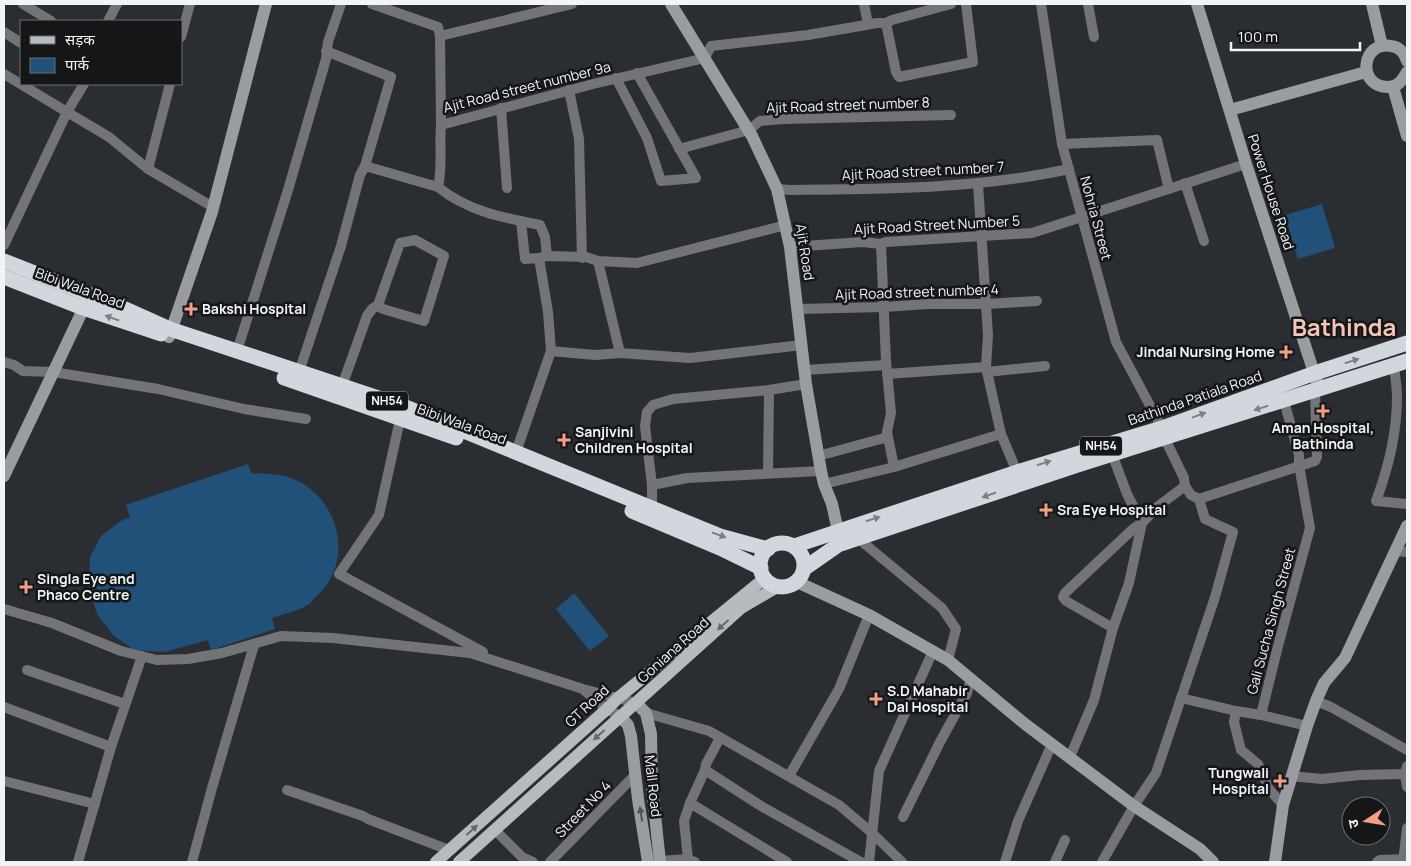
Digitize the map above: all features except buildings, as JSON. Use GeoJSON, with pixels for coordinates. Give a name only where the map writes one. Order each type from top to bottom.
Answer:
{"type":"FeatureCollection","features":[{"type":"Feature","properties":{"kind":"highway","name":"NH54"},"geometry":{"type":"LineString","coordinates":[[4,261],[87,302]]}},
{"type":"Feature","properties":{"kind":"highway","name":"Bibi Wala Road"},"geometry":{"type":"LineString","coordinates":[[4,277],[87,302],[169,333],[402,412],[720,548],[767,578]]}},
{"type":"Feature","properties":{"kind":"highway","name":"NH54"},"geometry":{"type":"LineString","coordinates":[[169,333],[236,351],[342,386],[402,412],[516,452],[720,536],[768,549],[780,543],[794,546]]}},
{"type":"Feature","properties":{"kind":"highway","name":"Bathinda Patiala Road"},"geometry":{"type":"LineString","coordinates":[[794,546],[1017,472],[1162,433],[1315,373],[1407,343]]}},
{"type":"Feature","properties":{"kind":"highway","name":"NH54"},"geometry":{"type":"LineString","coordinates":[[797,582],[805,568],[838,546],[1112,454],[1162,433],[1284,401],[1401,364]]}},
{"type":"Feature","properties":{"kind":"highway"},"geometry":{"type":"LineString","coordinates":[[794,546],[802,556],[805,568]]}},
{"type":"Feature","properties":{"kind":"highway"},"geometry":{"type":"LineString","coordinates":[[768,549],[763,554],[767,578],[791,586],[797,582]]}},
{"type":"Feature","properties":{"kind":"main road","name":"GT Road"},"geometry":{"type":"LineString","coordinates":[[436,862],[618,698],[767,578]]}},
{"type":"Feature","properties":{"kind":"main road","name":"Goniana Road"},"geometry":{"type":"LineString","coordinates":[[459,862],[741,608],[767,578]]}},
{"type":"Feature","properties":{"kind":"street"},"geometry":{"type":"LineString","coordinates":[[23,4],[49,20]]}},
{"type":"Feature","properties":{"kind":"street"},"geometry":{"type":"LineString","coordinates":[[109,20],[117,4]]}},
{"type":"Feature","properties":{"kind":"street"},"geometry":{"type":"LineString","coordinates":[[182,33],[190,4]]}},
{"type":"Feature","properties":{"kind":"street"},"geometry":{"type":"LineString","coordinates":[[169,333],[213,207],[266,4]]}},
{"type":"Feature","properties":{"kind":"street"},"geometry":{"type":"LineString","coordinates":[[236,351],[288,190],[326,59],[328,42],[341,4]]}},
{"type":"Feature","properties":{"kind":"street"},"geometry":{"type":"LineString","coordinates":[[372,4],[438,27],[440,36],[572,4]]}},
{"type":"Feature","properties":{"kind":"street","name":"Ajit Road"},"geometry":{"type":"LineString","coordinates":[[671,4],[749,130],[777,189],[790,246],[806,384],[818,456],[824,484],[832,504],[838,530]]}},
{"type":"Feature","properties":{"kind":"street"},"geometry":{"type":"LineString","coordinates":[[864,4],[868,24]]}},
{"type":"Feature","properties":{"kind":"street"},"geometry":{"type":"LineString","coordinates":[[705,58],[711,46],[808,35],[868,24],[886,23],[951,4]]}},
{"type":"Feature","properties":{"kind":"street"},"geometry":{"type":"LineString","coordinates":[[886,23],[896,72],[899,77],[972,62],[966,4]]}},
{"type":"Feature","properties":{"kind":"street","name":"Nohria Street"},"geometry":{"type":"LineString","coordinates":[[1042,4],[1050,72],[1062,144],[1116,342],[1184,478],[1184,486]]}},
{"type":"Feature","properties":{"kind":"street"},"geometry":{"type":"LineString","coordinates":[[1088,4],[1094,38]]}},
{"type":"Feature","properties":{"kind":"street","name":"Power House Road"},"geometry":{"type":"LineString","coordinates":[[1197,4],[1246,164],[1315,373],[1317,390]]}},
{"type":"Feature","properties":{"kind":"street"},"geometry":{"type":"LineString","coordinates":[[1372,4],[1382,46]]}},
{"type":"Feature","properties":{"kind":"street"},"geometry":{"type":"LineString","coordinates":[[4,32],[20,42]]}},
{"type":"Feature","properties":{"kind":"street","name":"Ajit Road street number 9a"},"geometry":{"type":"LineString","coordinates":[[440,36],[441,125],[616,78],[705,58]]}},
{"type":"Feature","properties":{"kind":"street"},"geometry":{"type":"LineString","coordinates":[[1407,58],[1393,46],[1382,46],[1373,50],[1367,60],[1366,72],[1372,81],[1381,87],[1393,87],[1401,82],[1407,72]]}},
{"type":"Feature","properties":{"kind":"street"},"geometry":{"type":"LineString","coordinates":[[299,372],[341,246],[360,175],[365,166],[391,77],[326,51]]}},
{"type":"Feature","properties":{"kind":"street"},"geometry":{"type":"LineString","coordinates":[[1230,110],[1366,72]]}},
{"type":"Feature","properties":{"kind":"street"},"geometry":{"type":"LineString","coordinates":[[616,78],[647,138],[662,181],[696,178],[678,149],[638,73]]}},
{"type":"Feature","properties":{"kind":"street"},"geometry":{"type":"LineString","coordinates":[[4,74],[20,84]]}},
{"type":"Feature","properties":{"kind":"street"},"geometry":{"type":"LineString","coordinates":[[22,85],[109,137],[148,169],[213,207]]}},
{"type":"Feature","properties":{"kind":"street"},"geometry":{"type":"LineString","coordinates":[[4,245],[67,112],[83,85]]}},
{"type":"Feature","properties":{"kind":"street"},"geometry":{"type":"LineString","coordinates":[[148,169],[169,85]]}},
{"type":"Feature","properties":{"kind":"street"},"geometry":{"type":"LineString","coordinates":[[1393,87],[1407,136]]}},
{"type":"Feature","properties":{"kind":"street"},"geometry":{"type":"LineString","coordinates":[[569,90],[579,139],[582,258]]}},
{"type":"Feature","properties":{"kind":"street"},"geometry":{"type":"LineString","coordinates":[[501,108],[507,188]]}},
{"type":"Feature","properties":{"kind":"street","name":"Ajit Road street number 8"},"geometry":{"type":"LineString","coordinates":[[678,149],[749,130],[760,121],[951,115]]}},
{"type":"Feature","properties":{"kind":"street"},"geometry":{"type":"LineString","coordinates":[[438,187],[441,172],[439,141],[441,125]]}},
{"type":"Feature","properties":{"kind":"street"},"geometry":{"type":"LineString","coordinates":[[1062,144],[1157,140],[1169,189]]}},
{"type":"Feature","properties":{"kind":"street","name":"Ajit Road Street Number 5"},"geometry":{"type":"LineString","coordinates":[[790,246],[862,242],[881,244],[886,242],[1032,233],[1246,164]]}},
{"type":"Feature","properties":{"kind":"street"},"geometry":{"type":"LineString","coordinates":[[365,166],[438,187],[450,198],[482,212],[540,225],[545,237],[543,257],[551,350],[516,452]]}},
{"type":"Feature","properties":{"kind":"street","name":"Ajit Road street number 7"},"geometry":{"type":"LineString","coordinates":[[777,189],[902,188],[978,184],[1032,177],[1069,169]]}},
{"type":"Feature","properties":{"kind":"street"},"geometry":{"type":"LineString","coordinates":[[978,184],[988,335],[987,370],[1001,434],[1017,472]]}},
{"type":"Feature","properties":{"kind":"street"},"geometry":{"type":"LineString","coordinates":[[1185,184],[1204,241]]}},
{"type":"Feature","properties":{"kind":"street"},"geometry":{"type":"LineString","coordinates":[[521,221],[524,259],[586,257],[598,260],[637,262],[786,225]]}},
{"type":"Feature","properties":{"kind":"street"},"geometry":{"type":"LineString","coordinates":[[342,386],[367,316],[378,305],[400,243],[415,240],[444,256],[424,321],[383,309],[378,305]]}},
{"type":"Feature","properties":{"kind":"street"},"geometry":{"type":"LineString","coordinates":[[881,244],[891,413],[887,432],[894,468]]}},
{"type":"Feature","properties":{"kind":"street"},"geometry":{"type":"LineString","coordinates":[[598,260],[620,353]]}},
{"type":"Feature","properties":{"kind":"street","name":"Ajit Road street number 4"},"geometry":{"type":"LineString","coordinates":[[798,309],[884,308],[928,304],[986,304],[1037,301]]}},
{"type":"Feature","properties":{"kind":"street"},"geometry":{"type":"LineString","coordinates":[[4,476],[87,302]]}},
{"type":"Feature","properties":{"kind":"street"},"geometry":{"type":"LineString","coordinates":[[551,350],[595,356],[620,353],[690,358],[802,345]]}},
{"type":"Feature","properties":{"kind":"street"},"geometry":{"type":"LineString","coordinates":[[4,362],[23,370],[53,372],[158,389],[244,409],[306,420]]}},
{"type":"Feature","properties":{"kind":"street"},"geometry":{"type":"LineString","coordinates":[[1401,364],[1394,432],[1384,478],[1376,501],[1407,504]]}},
{"type":"Feature","properties":{"kind":"street"},"geometry":{"type":"LineString","coordinates":[[805,370],[987,370],[1045,366]]}},
{"type":"Feature","properties":{"kind":"street"},"geometry":{"type":"LineString","coordinates":[[652,508],[652,485],[645,426],[648,412],[653,405],[673,398],[769,390],[806,384]]}},
{"type":"Feature","properties":{"kind":"street"},"geometry":{"type":"LineString","coordinates":[[768,473],[769,390]]}},
{"type":"Feature","properties":{"kind":"street"},"geometry":{"type":"LineString","coordinates":[[1198,499],[1315,461],[1317,457],[1317,390]]}},
{"type":"Feature","properties":{"kind":"street","name":"Gali Sucha Singh Street"},"geometry":{"type":"LineString","coordinates":[[1283,805],[1269,789],[1258,764],[1241,750],[1234,722],[1236,711],[1261,715],[1310,528],[1299,455],[1284,401]]}},
{"type":"Feature","properties":{"kind":"street"},"geometry":{"type":"LineString","coordinates":[[402,412],[379,515],[339,574],[506,664]]}},
{"type":"Feature","properties":{"kind":"street"},"geometry":{"type":"LineString","coordinates":[[824,484],[894,468],[1001,434]]}},
{"type":"Feature","properties":{"kind":"street"},"geometry":{"type":"LineString","coordinates":[[818,456],[888,437]]}},
{"type":"Feature","properties":{"kind":"street"},"geometry":{"type":"LineString","coordinates":[[1070,758],[1094,700],[1113,628],[1129,583],[1142,523],[1127,494],[1112,454]]}},
{"type":"Feature","properties":{"kind":"street"},"geometry":{"type":"LineString","coordinates":[[652,485],[687,478],[821,471]]}},
{"type":"Feature","properties":{"kind":"street"},"geometry":{"type":"LineString","coordinates":[[1102,862],[1134,806],[1156,773],[1215,597],[1233,532],[1205,519],[1198,499],[1191,495],[1184,486],[1133,529],[1063,597],[1066,601],[1113,628]]}},
{"type":"Feature","properties":{"kind":"street"},"geometry":{"type":"LineString","coordinates":[[1275,862],[1283,805],[1316,701],[1324,683],[1345,658],[1401,551],[1407,526]]}},
{"type":"Feature","properties":{"kind":"street"},"geometry":{"type":"LineString","coordinates":[[860,540],[942,608],[956,629],[948,660]]}},
{"type":"Feature","properties":{"kind":"street"},"geometry":{"type":"LineString","coordinates":[[797,582],[869,615],[948,660],[1070,758],[1134,806],[1200,849],[1213,862]]}},
{"type":"Feature","properties":{"kind":"street"},"geometry":{"type":"LineString","coordinates":[[4,609],[52,623],[121,651],[157,660],[188,659],[222,653],[281,636],[333,638],[470,653],[582,689],[618,698],[636,704],[646,713],[709,731],[839,805],[902,862]]}},
{"type":"Feature","properties":{"kind":"street"},"geometry":{"type":"LineString","coordinates":[[789,776],[839,689],[869,615]]}},
{"type":"Feature","properties":{"kind":"street"},"geometry":{"type":"LineString","coordinates":[[192,862],[254,645]]}},
{"type":"Feature","properties":{"kind":"street"},"geometry":{"type":"LineString","coordinates":[[869,862],[879,771],[933,651]]}},
{"type":"Feature","properties":{"kind":"street"},"geometry":{"type":"LineString","coordinates":[[78,862],[111,746],[142,656]]}},
{"type":"Feature","properties":{"kind":"street"},"geometry":{"type":"LineString","coordinates":[[27,670],[125,704]]}},
{"type":"Feature","properties":{"kind":"street"},"geometry":{"type":"LineString","coordinates":[[903,817],[940,742],[967,693],[971,679]]}},
{"type":"Feature","properties":{"kind":"street"},"geometry":{"type":"LineString","coordinates":[[582,689],[620,716]]}},
{"type":"Feature","properties":{"kind":"street"},"geometry":{"type":"LineString","coordinates":[[1181,698],[1236,711]]}},
{"type":"Feature","properties":{"kind":"street"},"geometry":{"type":"LineString","coordinates":[[1316,701],[1331,707],[1407,750]]}},
{"type":"Feature","properties":{"kind":"street"},"geometry":{"type":"LineString","coordinates":[[4,707],[111,746]]}},
{"type":"Feature","properties":{"kind":"street","name":"Mall Road"},"geometry":{"type":"LineString","coordinates":[[646,713],[650,734],[656,862]]}},
{"type":"Feature","properties":{"kind":"street"},"geometry":{"type":"LineString","coordinates":[[1261,715],[1307,726]]}},
{"type":"Feature","properties":{"kind":"street","name":"Mall Road"},"geometry":{"type":"LineString","coordinates":[[620,716],[628,725],[632,736],[636,774],[656,862]]}},
{"type":"Feature","properties":{"kind":"street"},"geometry":{"type":"LineString","coordinates":[[656,862],[692,860],[684,821],[706,764],[720,738]]}},
{"type":"Feature","properties":{"kind":"street"},"geometry":{"type":"LineString","coordinates":[[1005,862],[1018,821],[1052,744]]}},
{"type":"Feature","properties":{"kind":"street"},"geometry":{"type":"LineString","coordinates":[[705,770],[761,806],[861,862]]}},
{"type":"Feature","properties":{"kind":"street"},"geometry":{"type":"LineString","coordinates":[[1291,776],[1322,779],[1406,770],[1407,787]]}},
{"type":"Feature","properties":{"kind":"street","name":"Street No 4"},"geometry":{"type":"LineString","coordinates":[[550,862],[636,774]]}},
{"type":"Feature","properties":{"kind":"street"},"geometry":{"type":"LineString","coordinates":[[4,784],[95,804]]}},
{"type":"Feature","properties":{"kind":"street"},"geometry":{"type":"LineString","coordinates":[[287,790],[363,816],[368,820],[449,850]]}},
{"type":"Feature","properties":{"kind":"street"},"geometry":{"type":"LineString","coordinates":[[690,802],[787,862]]}},
{"type":"Feature","properties":{"kind":"street"},"geometry":{"type":"LineString","coordinates":[[1378,862],[1380,860],[1405,860],[1407,828]]}},
{"type":"Feature","properties":{"kind":"street"},"geometry":{"type":"LineString","coordinates":[[495,830],[522,857],[533,862]]}},
{"type":"Feature","properties":{"kind":"street"},"geometry":{"type":"LineString","coordinates":[[1055,862],[1065,840]]}},
{"type":"Feature","properties":{"kind":"green space"},"geometry":{"type":"Polygon","coordinates":[[[1322,204],[1335,248],[1298,259],[1285,215],[1322,204]]]}},
{"type":"Feature","properties":{"kind":"green space"},"geometry":{"type":"Polygon","coordinates":[[[248,464],[252,474],[279,475],[298,481],[314,492],[326,506],[334,523],[338,541],[337,560],[331,578],[308,605],[272,618],[275,629],[211,650],[208,640],[165,652],[134,650],[113,635],[97,614],[89,588],[90,557],[101,536],[121,521],[130,517],[126,505],[248,464]]]}},
{"type":"Feature","properties":{"kind":"green space"},"geometry":{"type":"Polygon","coordinates":[[[574,593],[609,636],[590,651],[556,609],[574,593]]]}},
{"type":"Feature","properties":{"kind":"place","name":"Bakshi Hospital"},"geometry":{"type":"Point","coordinates":[191,309]}},
{"type":"Feature","properties":{"kind":"place","name":"Jindal Nursing Home"},"geometry":{"type":"Point","coordinates":[1286,352]}},
{"type":"Feature","properties":{"kind":"place","name":"Aman Hospital, Bathinda"},"geometry":{"type":"Point","coordinates":[1323,411]}},
{"type":"Feature","properties":{"kind":"place","name":"Sanjivini Children Hospital"},"geometry":{"type":"Point","coordinates":[564,440]}},
{"type":"Feature","properties":{"kind":"place","name":"Sra Eye Hospital"},"geometry":{"type":"Point","coordinates":[1046,510]}},
{"type":"Feature","properties":{"kind":"place","name":"Singla Eye and Phaco Centre"},"geometry":{"type":"Point","coordinates":[26,587]}},
{"type":"Feature","properties":{"kind":"place","name":"S.D Mahabir Dal Hospital"},"geometry":{"type":"Point","coordinates":[876,699]}},
{"type":"Feature","properties":{"kind":"place","name":"Tungwali Hospital"},"geometry":{"type":"Point","coordinates":[1280,781]}},
{"type":"Feature","properties":{"kind":"district","name":"Bathinda"},"geometry":{"type":"Point","coordinates":[1344,328]}}]}
